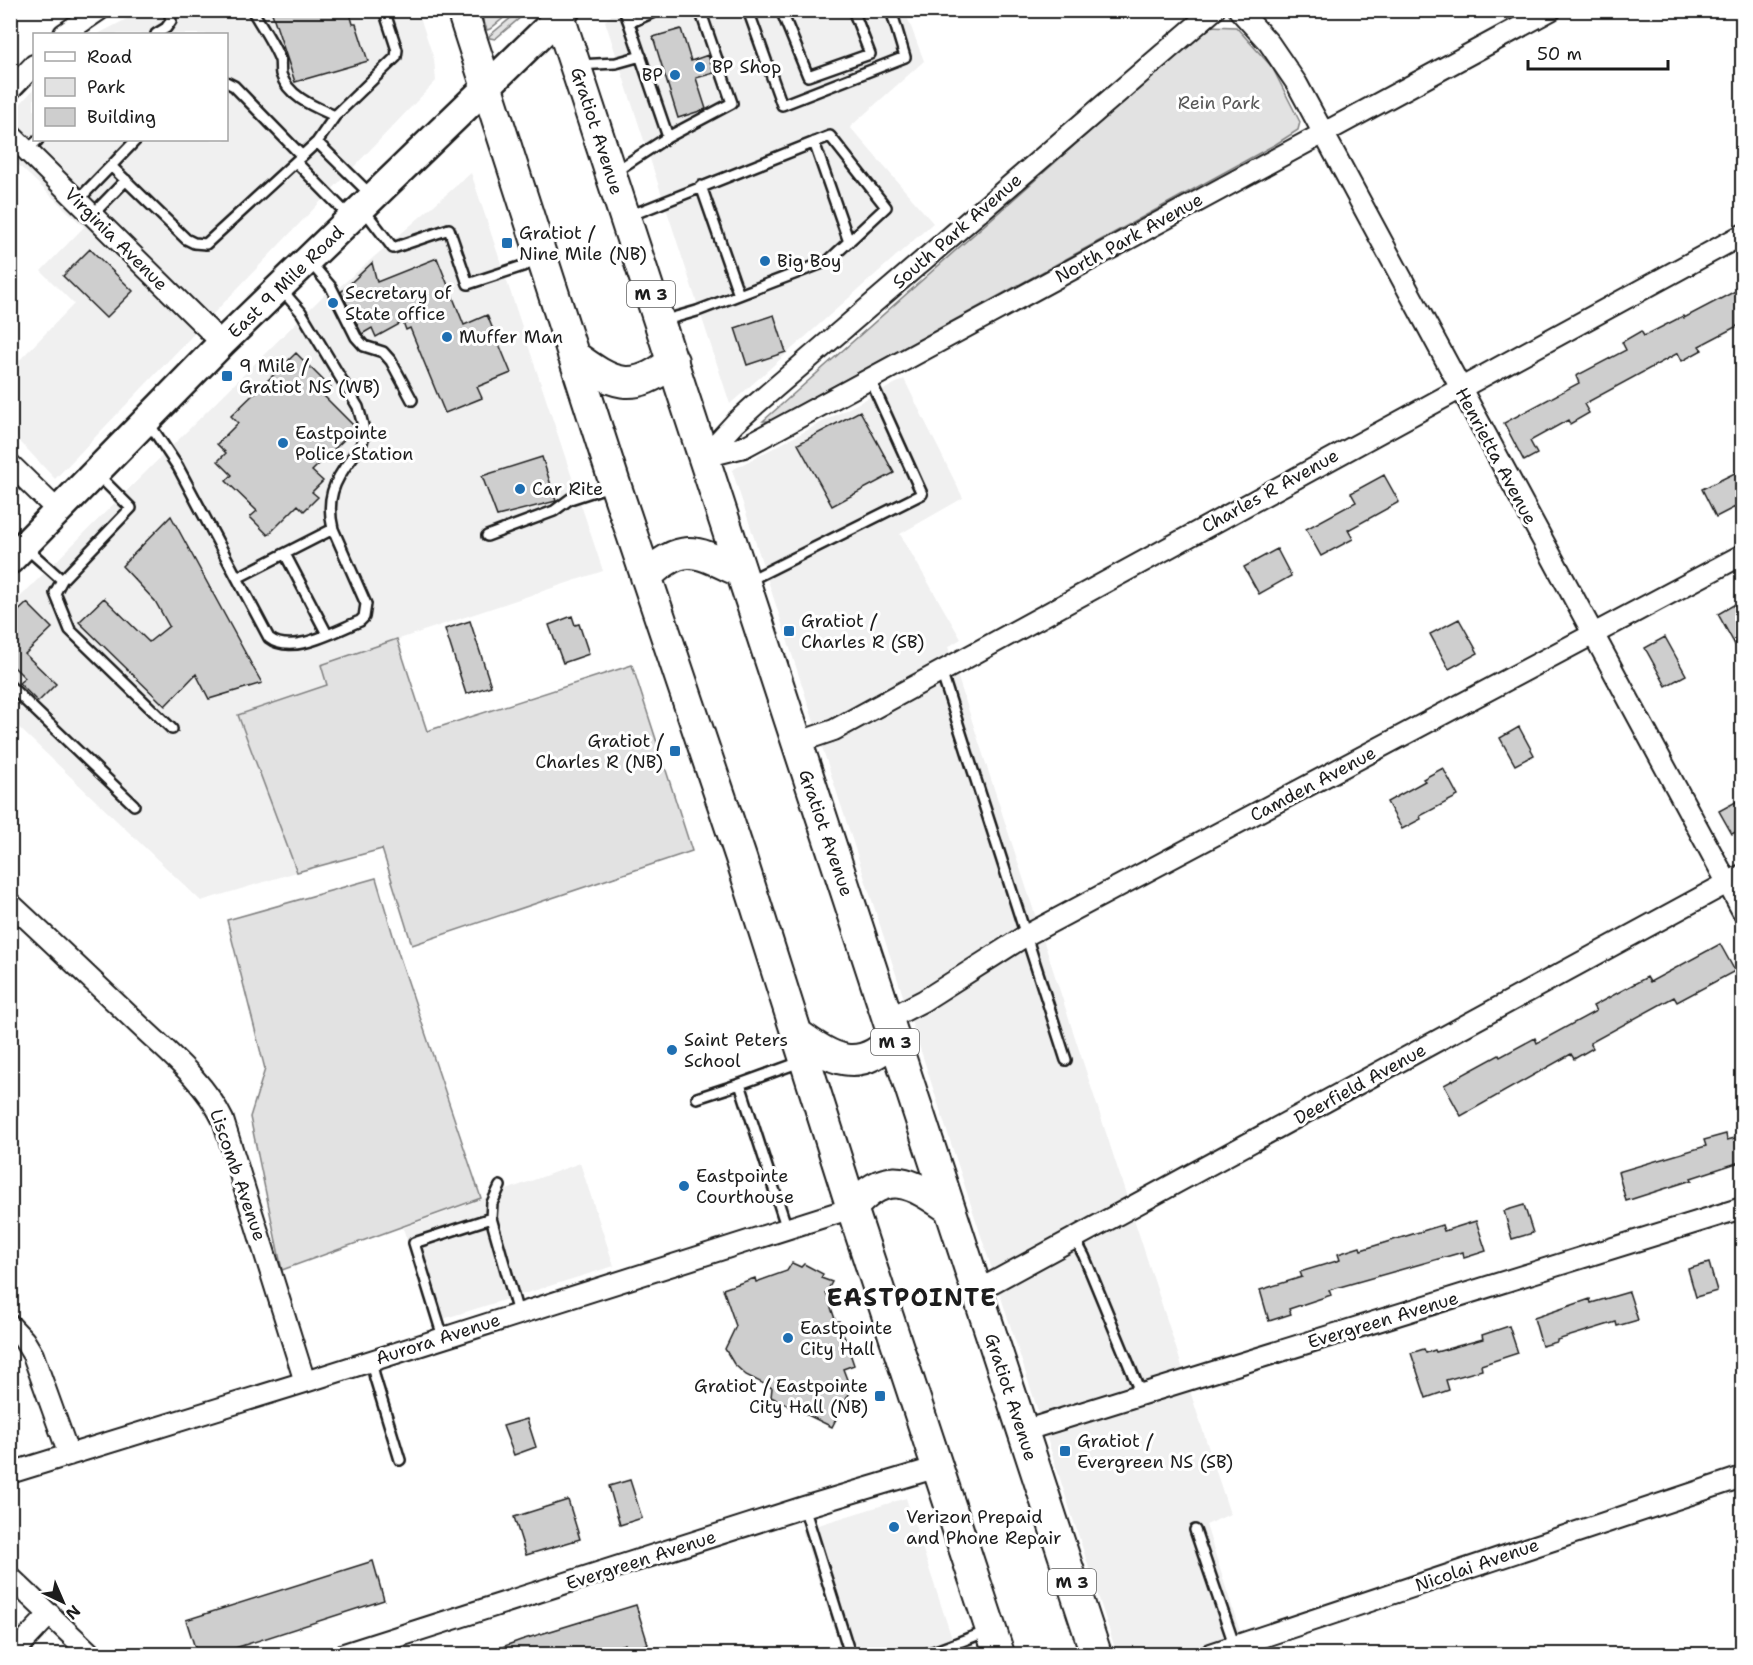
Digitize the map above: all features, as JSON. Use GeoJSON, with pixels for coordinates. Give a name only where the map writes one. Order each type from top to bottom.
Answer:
{"type":"FeatureCollection","features":[{"type":"Feature","properties":{"kind":"main road"},"geometry":{"type":"LineString","coordinates":[[462,10],[615,484],[741,858],[852,1208],[995,1643]]}},
{"type":"Feature","properties":{"kind":"main road","name":"East 9 Mile Road"},"geometry":{"type":"LineString","coordinates":[[17,553],[222,344],[561,13]]}},
{"type":"Feature","properties":{"kind":"main road","name":"Gratiot Avenue"},"geometry":{"type":"LineString","coordinates":[[561,13],[575,65],[796,743],[1096,1654]]}},
{"type":"Feature","properties":{"kind":"main road"},"geometry":{"type":"LineString","coordinates":[[573,355],[598,373],[613,380],[627,382],[653,377],[673,361]]}},
{"type":"Feature","properties":{"kind":"main road"},"geometry":{"type":"LineString","coordinates":[[646,577],[680,552],[703,555],[743,577]]}},
{"type":"Feature","properties":{"kind":"main road"},"geometry":{"type":"LineString","coordinates":[[800,1047],[853,1060],[864,1060],[874,1055],[891,1028]]}},
{"type":"Feature","properties":{"kind":"main road"},"geometry":{"type":"LineString","coordinates":[[852,1208],[869,1190],[880,1184],[891,1182],[913,1186],[949,1208]]}},
{"type":"Feature","properties":{"kind":"street"},"geometry":{"type":"LineString","coordinates":[[65,33],[99,10]]}},
{"type":"Feature","properties":{"kind":"street","name":"South Park Avenue"},"geometry":{"type":"LineString","coordinates":[[704,457],[755,405],[1214,10]]}},
{"type":"Feature","properties":{"kind":"street","name":"Henrietta Avenue"},"geometry":{"type":"LineString","coordinates":[[1239,10],[1269,43],[1297,84],[1594,636],[1735,879],[1743,909]]}},
{"type":"Feature","properties":{"kind":"street","name":"North Park Avenue"},"geometry":{"type":"LineString","coordinates":[[704,457],[744,447],[1551,10]]}},
{"type":"Feature","properties":{"kind":"street"},"geometry":{"type":"LineString","coordinates":[[10,90],[33,66]]}},
{"type":"Feature","properties":{"kind":"street","name":"Virginia Avenue"},"geometry":{"type":"LineString","coordinates":[[10,134],[32,145],[92,215],[222,344]]}},
{"type":"Feature","properties":{"kind":"street","name":"Charles R Avenue"},"geometry":{"type":"LineString","coordinates":[[796,743],[834,730],[1743,235]]}},
{"type":"Feature","properties":{"kind":"street"},"geometry":{"type":"LineString","coordinates":[[10,464],[57,510]]}},
{"type":"Feature","properties":{"kind":"street","name":"Camden Avenue"},"geometry":{"type":"LineString","coordinates":[[891,1028],[923,1001],[1025,936],[1743,555]]}},
{"type":"Feature","properties":{"kind":"street","name":"Deerfield Avenue"},"geometry":{"type":"LineString","coordinates":[[976,1291],[1735,879]]}},
{"type":"Feature","properties":{"kind":"street","name":"Liscomb Avenue"},"geometry":{"type":"LineString","coordinates":[[10,903],[176,1059],[210,1096],[217,1107],[305,1382]]}},
{"type":"Feature","properties":{"kind":"street","name":"Aurora Avenue"},"geometry":{"type":"LineString","coordinates":[[17,1471],[852,1208]]}},
{"type":"Feature","properties":{"kind":"street","name":"Evergreen Avenue"},"geometry":{"type":"LineString","coordinates":[[1023,1431],[1743,1208]]}},
{"type":"Feature","properties":{"kind":"street"},"geometry":{"type":"LineString","coordinates":[[10,1325],[24,1340],[33,1355],[69,1455]]}},
{"type":"Feature","properties":{"kind":"street","name":"Evergreen Avenue"},"geometry":{"type":"LineString","coordinates":[[344,1654],[804,1507],[938,1467]]}},
{"type":"Feature","properties":{"kind":"street","name":"Nicolai Avenue"},"geometry":{"type":"LineString","coordinates":[[1211,1654],[1236,1651],[1743,1477]]}},
{"type":"Feature","properties":{"kind":"street"},"geometry":{"type":"LineString","coordinates":[[10,1577],[91,1654]]}},
{"type":"Feature","properties":{"kind":"street"},"geometry":{"type":"LineString","coordinates":[[12,1654],[50,1614]]}},
{"type":"Feature","properties":{"kind":"lane"},"geometry":{"type":"LineString","coordinates":[[158,33],[166,28],[171,21],[169,10]]}},
{"type":"Feature","properties":{"kind":"lane"},"geometry":{"type":"LineString","coordinates":[[252,10],[280,60],[281,73],[291,90],[297,96],[335,116]]}},
{"type":"Feature","properties":{"kind":"lane"},"geometry":{"type":"LineString","coordinates":[[111,166],[186,239],[194,243],[206,244],[317,142],[335,116],[396,57],[397,50],[384,10]]}},
{"type":"Feature","properties":{"kind":"lane"},"geometry":{"type":"LineString","coordinates":[[624,10],[668,137]]}},
{"type":"Feature","properties":{"kind":"lane"},"geometry":{"type":"LineString","coordinates":[[629,23],[658,10]]}},
{"type":"Feature","properties":{"kind":"lane"},"geometry":{"type":"LineString","coordinates":[[611,174],[668,137],[732,103],[700,10]]}},
{"type":"Feature","properties":{"kind":"lane"},"geometry":{"type":"LineString","coordinates":[[748,10],[782,105],[905,57],[891,10]]}},
{"type":"Feature","properties":{"kind":"lane"},"geometry":{"type":"LineString","coordinates":[[781,10],[808,76],[870,54],[853,10]]}},
{"type":"Feature","properties":{"kind":"lane"},"geometry":{"type":"LineString","coordinates":[[575,65],[616,63],[641,56]]}},
{"type":"Feature","properties":{"kind":"lane"},"geometry":{"type":"LineString","coordinates":[[228,83],[234,86],[299,159],[362,208]]}},
{"type":"Feature","properties":{"kind":"lane"},"geometry":{"type":"LineString","coordinates":[[626,217],[830,136],[886,207],[828,261],[739,295],[660,321]]}},
{"type":"Feature","properties":{"kind":"lane"},"geometry":{"type":"LineString","coordinates":[[78,200],[135,141]]}},
{"type":"Feature","properties":{"kind":"lane"},"geometry":{"type":"LineString","coordinates":[[317,142],[362,208],[393,248],[449,229],[468,284],[542,259]]}},
{"type":"Feature","properties":{"kind":"lane"},"geometry":{"type":"LineString","coordinates":[[813,142],[849,242]]}},
{"type":"Feature","properties":{"kind":"lane"},"geometry":{"type":"LineString","coordinates":[[92,215],[126,180]]}},
{"type":"Feature","properties":{"kind":"lane"},"geometry":{"type":"LineString","coordinates":[[701,186],[739,295]]}},
{"type":"Feature","properties":{"kind":"lane"},"geometry":{"type":"LineString","coordinates":[[309,260],[331,287],[356,337],[364,346],[383,352],[391,361],[411,400]]}},
{"type":"Feature","properties":{"kind":"lane"},"geometry":{"type":"LineString","coordinates":[[146,420],[178,467],[268,638],[275,643],[299,644],[360,621],[364,617],[366,604],[333,529],[330,516],[332,489],[337,477],[360,448],[364,438],[358,407],[301,312],[280,288]]}},
{"type":"Feature","properties":{"kind":"lane"},"geometry":{"type":"LineString","coordinates":[[743,577],[922,495],[870,379]]}},
{"type":"Feature","properties":{"kind":"lane"},"geometry":{"type":"LineString","coordinates":[[95,472],[131,508],[62,580],[55,593],[70,630],[172,729]]}},
{"type":"Feature","properties":{"kind":"lane"},"geometry":{"type":"LineString","coordinates":[[487,536],[554,512],[570,499],[615,484]]}},
{"type":"Feature","properties":{"kind":"lane"},"geometry":{"type":"LineString","coordinates":[[237,578],[333,529]]}},
{"type":"Feature","properties":{"kind":"lane"},"geometry":{"type":"LineString","coordinates":[[17,553],[62,580]]}},
{"type":"Feature","properties":{"kind":"lane"},"geometry":{"type":"LineString","coordinates":[[285,554],[327,634]]}},
{"type":"Feature","properties":{"kind":"lane"},"geometry":{"type":"LineString","coordinates":[[941,671],[1066,1060]]}},
{"type":"Feature","properties":{"kind":"lane"},"geometry":{"type":"LineString","coordinates":[[10,686],[134,805]]}},
{"type":"Feature","properties":{"kind":"lane"},"geometry":{"type":"LineString","coordinates":[[697,1098],[740,1084],[800,1047]]}},
{"type":"Feature","properties":{"kind":"lane"},"geometry":{"type":"LineString","coordinates":[[740,1084],[787,1228]]}},
{"type":"Feature","properties":{"kind":"lane"},"geometry":{"type":"LineString","coordinates":[[500,1186],[492,1203],[491,1218],[518,1313]]}},
{"type":"Feature","properties":{"kind":"lane"},"geometry":{"type":"LineString","coordinates":[[443,1337],[414,1243],[491,1218]]}},
{"type":"Feature","properties":{"kind":"lane"},"geometry":{"type":"LineString","coordinates":[[1075,1239],[1141,1394]]}},
{"type":"Feature","properties":{"kind":"lane"},"geometry":{"type":"LineString","coordinates":[[372,1360],[375,1378],[400,1460]]}},
{"type":"Feature","properties":{"kind":"lane"},"geometry":{"type":"LineString","coordinates":[[804,1507],[850,1654]]}},
{"type":"Feature","properties":{"kind":"lane"},"geometry":{"type":"LineString","coordinates":[[1195,1530],[1236,1651]]}},
{"type":"Feature","properties":{"kind":"lane"},"geometry":{"type":"LineString","coordinates":[[926,1654],[951,1647],[955,1642],[995,1643]]}},
{"type":"Feature","properties":{"kind":"shaded area"},"geometry":{"type":"Polygon","coordinates":[[[617,10],[905,11],[924,61],[850,127],[933,223],[730,404],[605,21],[617,10]]]}},
{"type":"Feature","properties":{"kind":"shaded area"},"geometry":{"type":"Polygon","coordinates":[[[142,11],[418,11],[434,59],[436,81],[55,479],[11,432],[11,369],[74,304],[41,271],[84,227],[11,158],[10,115],[33,90],[33,141],[228,141],[228,33],[100,33],[142,11]]]}},
{"type":"Feature","properties":{"kind":"shaded area"},"geometry":{"type":"Polygon","coordinates":[[[471,173],[603,571],[321,665],[328,685],[238,715],[297,872],[201,901],[11,720],[10,607],[325,294],[337,289],[471,173]]]}},
{"type":"Feature","properties":{"kind":"shaded area"},"geometry":{"type":"Polygon","coordinates":[[[904,379],[963,498],[900,534],[961,639],[948,647],[1230,1514],[1206,1525],[1247,1654],[1117,1654],[732,470],[904,379]]]}},
{"type":"Feature","properties":{"kind":"shaded area"},"geometry":{"type":"Polygon","coordinates":[[[580,1163],[614,1266],[433,1322],[403,1228],[580,1163]]]}},
{"type":"Feature","properties":{"kind":"shaded area"},"geometry":{"type":"Polygon","coordinates":[[[906,1498],[957,1654],[842,1654],[802,1530],[906,1498]]]}},
{"type":"Feature","properties":{"kind":"green space"},"geometry":{"type":"Polygon","coordinates":[[[480,10],[512,11],[487,30],[480,10]]]}},
{"type":"Feature","properties":{"kind":"green space"},"geometry":{"type":"Polygon","coordinates":[[[519,11],[528,11],[495,39],[490,38],[489,36],[519,11]]]}},
{"type":"Feature","properties":{"kind":"green space","name":"Rein Park"},"geometry":{"type":"Polygon","coordinates":[[[1209,26],[1236,27],[1272,67],[1300,122],[1298,130],[770,421],[763,421],[1209,26]]]}},
{"type":"Feature","properties":{"kind":"green space"},"geometry":{"type":"Polygon","coordinates":[[[397,639],[427,731],[632,665],[692,851],[412,945],[382,849],[297,872],[238,715],[327,685],[321,665],[397,639]]]}},
{"type":"Feature","properties":{"kind":"green space"},"geometry":{"type":"Polygon","coordinates":[[[376,878],[398,952],[481,1198],[282,1270],[250,1117],[265,1069],[227,920],[376,878]]]}},
{"type":"Feature","properties":{"kind":"building"},"geometry":{"type":"Polygon","coordinates":[[[271,10],[349,10],[368,61],[295,82],[271,10]]]}},
{"type":"Feature","properties":{"kind":"building"},"geometry":{"type":"Polygon","coordinates":[[[681,29],[691,61],[708,55],[714,73],[696,78],[706,109],[678,118],[653,37],[681,29]]]}},
{"type":"Feature","properties":{"kind":"building"},"geometry":{"type":"Polygon","coordinates":[[[90,249],[133,291],[106,318],[63,276],[90,249]]]}},
{"type":"Feature","properties":{"kind":"building"},"geometry":{"type":"Polygon","coordinates":[[[437,258],[464,325],[487,315],[511,373],[477,387],[482,398],[445,413],[410,328],[406,330],[403,322],[376,337],[372,328],[362,334],[341,292],[372,263],[377,282],[437,258]]]}},
{"type":"Feature","properties":{"kind":"building"},"geometry":{"type":"Polygon","coordinates":[[[1743,287],[1743,323],[1699,346],[1702,350],[1682,361],[1678,353],[1584,404],[1589,413],[1570,424],[1568,420],[1530,441],[1537,454],[1524,461],[1504,423],[1579,383],[1576,376],[1626,350],[1622,342],[1641,331],[1644,336],[1743,287]]]}},
{"type":"Feature","properties":{"kind":"building"},"geometry":{"type":"Polygon","coordinates":[[[774,315],[786,352],[747,365],[735,328],[774,315]]]}},
{"type":"Feature","properties":{"kind":"building"},"geometry":{"type":"Polygon","coordinates":[[[296,353],[331,388],[324,396],[356,428],[312,471],[323,481],[312,492],[318,497],[304,511],[298,505],[268,535],[250,517],[257,511],[226,481],[232,475],[218,461],[226,453],[217,444],[238,423],[231,416],[296,353]]]}},
{"type":"Feature","properties":{"kind":"building"},"geometry":{"type":"Polygon","coordinates":[[[860,411],[894,473],[832,506],[798,444],[860,411]]]}},
{"type":"Feature","properties":{"kind":"building","name":"Car Rite"},"geometry":{"type":"Polygon","coordinates":[[[542,457],[556,501],[497,516],[482,476],[542,457]]]}},
{"type":"Feature","properties":{"kind":"building"},"geometry":{"type":"Polygon","coordinates":[[[1743,469],[1743,503],[1716,517],[1702,489],[1743,469]]]}},
{"type":"Feature","properties":{"kind":"building"},"geometry":{"type":"Polygon","coordinates":[[[1384,475],[1399,502],[1348,530],[1353,539],[1321,556],[1306,529],[1356,502],[1351,493],[1384,475]]]}},
{"type":"Feature","properties":{"kind":"building"},"geometry":{"type":"Polygon","coordinates":[[[171,516],[262,683],[209,699],[196,674],[165,706],[79,622],[104,598],[149,642],[169,626],[155,601],[122,566],[171,516]]]}},
{"type":"Feature","properties":{"kind":"building"},"geometry":{"type":"Polygon","coordinates":[[[1277,549],[1291,576],[1259,594],[1244,567],[1277,549]]]}},
{"type":"Feature","properties":{"kind":"building"},"geometry":{"type":"Polygon","coordinates":[[[27,603],[52,628],[25,654],[56,684],[38,702],[19,683],[25,678],[13,666],[10,669],[10,619],[27,603]]]}},
{"type":"Feature","properties":{"kind":"building"},"geometry":{"type":"Polygon","coordinates":[[[1737,603],[1743,613],[1743,659],[1718,614],[1737,603]]]}},
{"type":"Feature","properties":{"kind":"building"},"geometry":{"type":"Polygon","coordinates":[[[572,616],[575,625],[579,624],[589,654],[563,663],[549,625],[572,616]]]}},
{"type":"Feature","properties":{"kind":"building"},"geometry":{"type":"Polygon","coordinates":[[[1459,619],[1478,653],[1449,669],[1430,634],[1459,619]]]}},
{"type":"Feature","properties":{"kind":"building"},"geometry":{"type":"Polygon","coordinates":[[[470,621],[491,686],[466,694],[445,629],[470,621]]]}},
{"type":"Feature","properties":{"kind":"building"},"geometry":{"type":"Polygon","coordinates":[[[1665,637],[1686,675],[1666,686],[1645,648],[1665,637]]]}},
{"type":"Feature","properties":{"kind":"building"},"geometry":{"type":"Polygon","coordinates":[[[1519,727],[1534,755],[1515,765],[1500,738],[1519,727]]]}},
{"type":"Feature","properties":{"kind":"building"},"geometry":{"type":"Polygon","coordinates":[[[1443,768],[1458,796],[1420,816],[1421,819],[1402,829],[1387,802],[1443,768]]]}},
{"type":"Feature","properties":{"kind":"building"},"geometry":{"type":"Polygon","coordinates":[[[1743,798],[1743,828],[1732,834],[1719,811],[1743,798]]]}},
{"type":"Feature","properties":{"kind":"building"},"geometry":{"type":"Polygon","coordinates":[[[1720,944],[1735,971],[1677,1002],[1674,997],[1590,1043],[1593,1048],[1574,1059],[1571,1054],[1461,1116],[1444,1085],[1535,1038],[1537,1043],[1596,1011],[1593,1006],[1647,977],[1650,982],[1720,944]]]}},
{"type":"Feature","properties":{"kind":"building"},"geometry":{"type":"Polygon","coordinates":[[[1726,1134],[1727,1140],[1743,1136],[1743,1161],[1626,1201],[1618,1172],[1706,1146],[1704,1140],[1726,1134]]]}},
{"type":"Feature","properties":{"kind":"building"},"geometry":{"type":"Polygon","coordinates":[[[1524,1205],[1533,1233],[1512,1239],[1504,1211],[1524,1205]]]}},
{"type":"Feature","properties":{"kind":"building"},"geometry":{"type":"Polygon","coordinates":[[[1476,1221],[1486,1251],[1464,1258],[1463,1252],[1329,1290],[1331,1295],[1289,1309],[1291,1314],[1269,1321],[1260,1290],[1302,1277],[1300,1272],[1340,1260],[1338,1254],[1360,1247],[1361,1250],[1442,1225],[1444,1231],[1476,1221]]]}},
{"type":"Feature","properties":{"kind":"building","name":"Eastpointe City Hall"},"geometry":{"type":"Polygon","coordinates":[[[792,1263],[801,1267],[804,1264],[823,1274],[821,1278],[832,1282],[826,1293],[836,1322],[839,1321],[854,1365],[843,1369],[851,1390],[832,1427],[771,1397],[772,1388],[746,1375],[734,1364],[725,1349],[736,1326],[723,1289],[755,1278],[756,1282],[787,1271],[792,1263]]]}},
{"type":"Feature","properties":{"kind":"building"},"geometry":{"type":"Polygon","coordinates":[[[1709,1263],[1717,1291],[1696,1297],[1688,1269],[1709,1263]]]}},
{"type":"Feature","properties":{"kind":"building"},"geometry":{"type":"Polygon","coordinates":[[[1629,1292],[1638,1320],[1617,1326],[1616,1322],[1542,1346],[1534,1318],[1590,1299],[1591,1303],[1629,1292]]]}},
{"type":"Feature","properties":{"kind":"building"},"geometry":{"type":"Polygon","coordinates":[[[1509,1326],[1518,1353],[1481,1365],[1482,1370],[1446,1380],[1449,1390],[1426,1398],[1411,1353],[1424,1349],[1426,1353],[1435,1350],[1436,1352],[1483,1339],[1482,1335],[1509,1326]]]}},
{"type":"Feature","properties":{"kind":"building"},"geometry":{"type":"Polygon","coordinates":[[[527,1419],[536,1447],[514,1455],[503,1426],[527,1419]]]}},
{"type":"Feature","properties":{"kind":"building"},"geometry":{"type":"Polygon","coordinates":[[[630,1480],[642,1518],[620,1525],[609,1486],[630,1480]]]}},
{"type":"Feature","properties":{"kind":"building"},"geometry":{"type":"Polygon","coordinates":[[[568,1500],[580,1539],[526,1555],[514,1517],[568,1500]]]}},
{"type":"Feature","properties":{"kind":"building"},"geometry":{"type":"Polygon","coordinates":[[[373,1561],[384,1600],[232,1649],[213,1654],[197,1654],[186,1620],[373,1561]]]}},
{"type":"Feature","properties":{"kind":"building"},"geometry":{"type":"Polygon","coordinates":[[[636,1605],[648,1644],[627,1651],[625,1644],[593,1654],[491,1654],[491,1651],[521,1640],[636,1605]]]}},
{"type":"Feature","properties":{"kind":"place","name":"BP Shop"},"geometry":{"type":"Point","coordinates":[700,67]}},
{"type":"Feature","properties":{"kind":"place","name":"BP"},"geometry":{"type":"Point","coordinates":[675,75]}},
{"type":"Feature","properties":{"kind":"place","name":"Gratiot / Nine Mile (NB)"},"geometry":{"type":"Point","coordinates":[507,243]}},
{"type":"Feature","properties":{"kind":"place","name":"Big Boy"},"geometry":{"type":"Point","coordinates":[765,261]}},
{"type":"Feature","properties":{"kind":"place","name":"Secretary of State office"},"geometry":{"type":"Point","coordinates":[333,303]}},
{"type":"Feature","properties":{"kind":"place","name":"Muffer Man"},"geometry":{"type":"Point","coordinates":[447,337]}},
{"type":"Feature","properties":{"kind":"place","name":"9 Mile / Gratiot NS (WB)"},"geometry":{"type":"Point","coordinates":[227,376]}},
{"type":"Feature","properties":{"kind":"place","name":"Eastpointe Police Station"},"geometry":{"type":"Point","coordinates":[283,443]}},
{"type":"Feature","properties":{"kind":"place","name":"Car Rite"},"geometry":{"type":"Point","coordinates":[520,489]}},
{"type":"Feature","properties":{"kind":"place","name":"Gratiot / Charles R (SB)"},"geometry":{"type":"Point","coordinates":[789,631]}},
{"type":"Feature","properties":{"kind":"place","name":"Gratiot / Charles R (NB)"},"geometry":{"type":"Point","coordinates":[675,751]}},
{"type":"Feature","properties":{"kind":"place","name":"Saint Peters School"},"geometry":{"type":"Point","coordinates":[672,1050]}},
{"type":"Feature","properties":{"kind":"place","name":"Eastpointe Courthouse"},"geometry":{"type":"Point","coordinates":[684,1186]}},
{"type":"Feature","properties":{"kind":"place","name":"Eastpointe City Hall"},"geometry":{"type":"Point","coordinates":[788,1338]}},
{"type":"Feature","properties":{"kind":"place","name":"Gratiot / Eastpointe City Hall (NB)"},"geometry":{"type":"Point","coordinates":[880,1396]}},
{"type":"Feature","properties":{"kind":"place","name":"Gratiot / Evergreen NS (SB)"},"geometry":{"type":"Point","coordinates":[1065,1451]}},
{"type":"Feature","properties":{"kind":"place","name":"Verizon Prepaid and Phone Repair"},"geometry":{"type":"Point","coordinates":[894,1527]}},
{"type":"Feature","properties":{"kind":"district","name":"EASTPOINTE"},"geometry":{"type":"Point","coordinates":[912,1298]}}]}
